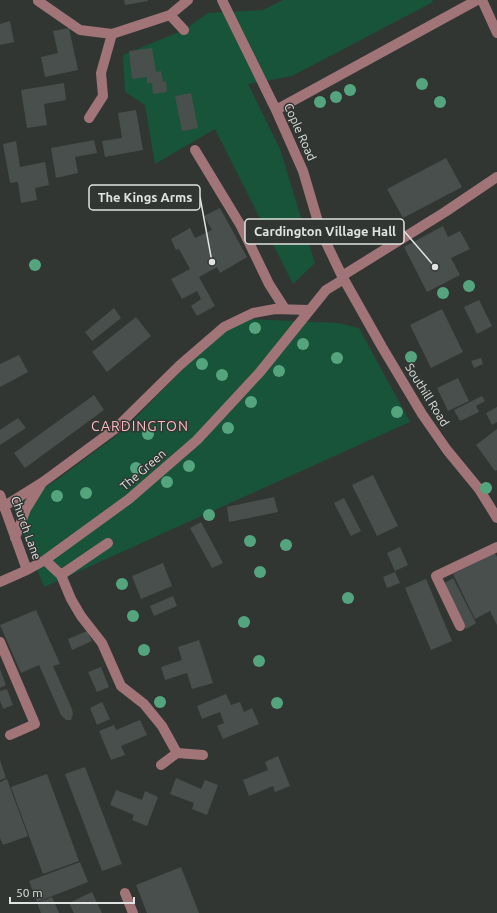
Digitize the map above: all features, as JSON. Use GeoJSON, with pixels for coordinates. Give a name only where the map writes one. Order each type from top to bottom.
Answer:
{"type":"FeatureCollection","features":[{"type":"Feature","properties":{"kind":"street"},"geometry":{"type":"LineString","coordinates":[[38,1],[80,30],[112,34],[170,15],[188,0]]}},
{"type":"Feature","properties":{"kind":"street","name":"Cople Road"},"geometry":{"type":"LineString","coordinates":[[222,0],[276,110],[303,171],[321,232],[343,278]]}},
{"type":"Feature","properties":{"kind":"street"},"geometry":{"type":"LineString","coordinates":[[276,110],[477,0]]}},
{"type":"Feature","properties":{"kind":"street"},"geometry":{"type":"LineString","coordinates":[[482,0],[497,33]]}},
{"type":"Feature","properties":{"kind":"street"},"geometry":{"type":"LineString","coordinates":[[170,15],[184,30]]}},
{"type":"Feature","properties":{"kind":"street"},"geometry":{"type":"LineString","coordinates":[[89,118],[102,96],[101,73],[112,34]]}},
{"type":"Feature","properties":{"kind":"street"},"geometry":{"type":"LineString","coordinates":[[195,150],[241,226],[269,284],[286,310]]}},
{"type":"Feature","properties":{"kind":"street","name":"The Green"},"geometry":{"type":"LineString","coordinates":[[0,582],[45,560],[130,499],[197,440],[260,372],[308,310],[326,290],[497,177]]}},
{"type":"Feature","properties":{"kind":"street","name":"Southill Road"},"geometry":{"type":"LineString","coordinates":[[343,278],[422,414],[447,450],[479,489],[497,518]]}},
{"type":"Feature","properties":{"kind":"street"},"geometry":{"type":"LineString","coordinates":[[3,507],[43,482],[115,429],[180,365],[224,327],[253,313],[275,309],[308,310]]}},
{"type":"Feature","properties":{"kind":"street"},"geometry":{"type":"LineString","coordinates":[[15,538],[26,509],[43,482]]}},
{"type":"Feature","properties":{"kind":"street","name":"Church Lane"},"geometry":{"type":"LineString","coordinates":[[0,495],[3,507],[27,570]]}},
{"type":"Feature","properties":{"kind":"street"},"geometry":{"type":"LineString","coordinates":[[61,575],[108,543]]}},
{"type":"Feature","properties":{"kind":"street"},"geometry":{"type":"LineString","coordinates":[[460,626],[436,576],[497,547]]}},
{"type":"Feature","properties":{"kind":"street"},"geometry":{"type":"LineString","coordinates":[[45,560],[61,575],[80,616],[102,643],[121,686],[144,704],[162,726],[177,753]]}},
{"type":"Feature","properties":{"kind":"street"},"geometry":{"type":"LineString","coordinates":[[0,642],[35,724],[10,735]]}},
{"type":"Feature","properties":{"kind":"street"},"geometry":{"type":"LineString","coordinates":[[160,765],[177,753],[203,754]]}},
{"type":"Feature","properties":{"kind":"street"},"geometry":{"type":"LineString","coordinates":[[125,893],[133,913]]}},
{"type":"Feature","properties":{"kind":"green space"},"geometry":{"type":"Polygon","coordinates":[[[283,0],[432,0],[433,2],[292,76],[248,84],[280,149],[315,263],[293,284],[215,129],[155,164],[145,105],[125,92],[123,55],[184,30],[208,13],[263,10],[283,0]]]}},
{"type":"Feature","properties":{"kind":"green space"},"geometry":{"type":"Polygon","coordinates":[[[250,319],[338,323],[359,328],[410,422],[44,587],[13,508],[58,479],[124,430],[187,365],[227,330],[250,319]]]}},
{"type":"Feature","properties":{"kind":"building"},"geometry":{"type":"Polygon","coordinates":[[[124,0],[148,0],[148,1],[125,5],[124,0]]]}},
{"type":"Feature","properties":{"kind":"building"},"geometry":{"type":"Polygon","coordinates":[[[10,21],[14,42],[0,45],[0,24],[10,21]]]}},
{"type":"Feature","properties":{"kind":"building"},"geometry":{"type":"Polygon","coordinates":[[[69,28],[78,70],[45,77],[41,57],[58,53],[53,31],[69,28]]]}},
{"type":"Feature","properties":{"kind":"building"},"geometry":{"type":"Polygon","coordinates":[[[152,48],[156,72],[161,71],[163,82],[166,81],[167,92],[153,94],[152,83],[147,83],[147,77],[132,79],[129,51],[152,48]]]}},
{"type":"Feature","properties":{"kind":"building"},"geometry":{"type":"Polygon","coordinates":[[[64,83],[66,100],[44,104],[47,125],[27,128],[21,90],[64,83]]]}},
{"type":"Feature","properties":{"kind":"building"},"geometry":{"type":"Polygon","coordinates":[[[191,93],[198,128],[182,131],[175,96],[191,93]]]}},
{"type":"Feature","properties":{"kind":"building"},"geometry":{"type":"Polygon","coordinates":[[[136,110],[143,150],[105,157],[102,141],[122,138],[118,113],[136,110]]]}},
{"type":"Feature","properties":{"kind":"building"},"geometry":{"type":"Polygon","coordinates":[[[94,140],[97,153],[75,157],[78,173],[56,178],[51,148],[94,140]]]}},
{"type":"Feature","properties":{"kind":"building"},"geometry":{"type":"Polygon","coordinates":[[[16,141],[20,167],[45,162],[49,185],[35,188],[37,200],[21,203],[18,182],[10,183],[3,144],[16,141]]]}},
{"type":"Feature","properties":{"kind":"building"},"geometry":{"type":"Polygon","coordinates":[[[446,158],[462,187],[403,218],[387,189],[446,158]]]}},
{"type":"Feature","properties":{"kind":"building"},"geometry":{"type":"Polygon","coordinates":[[[220,208],[247,257],[220,273],[217,267],[199,277],[215,306],[197,316],[191,306],[201,299],[197,291],[182,299],[171,279],[190,269],[179,249],[176,250],[171,239],[190,228],[195,238],[212,230],[204,216],[220,208]]]}},
{"type":"Feature","properties":{"kind":"building"},"geometry":{"type":"Polygon","coordinates":[[[443,226],[448,237],[460,231],[470,249],[451,258],[460,275],[427,292],[404,247],[443,226]]]}},
{"type":"Feature","properties":{"kind":"building"},"geometry":{"type":"Polygon","coordinates":[[[479,300],[492,326],[477,334],[464,307],[479,300]]]}},
{"type":"Feature","properties":{"kind":"building"},"geometry":{"type":"Polygon","coordinates":[[[114,308],[121,318],[92,341],[85,332],[114,308]]]}},
{"type":"Feature","properties":{"kind":"building"},"geometry":{"type":"Polygon","coordinates":[[[442,309],[463,352],[431,368],[410,325],[442,309]]]}},
{"type":"Feature","properties":{"kind":"building"},"geometry":{"type":"Polygon","coordinates":[[[136,317],[151,336],[107,372],[92,352],[136,317]]]}},
{"type":"Feature","properties":{"kind":"building"},"geometry":{"type":"Polygon","coordinates":[[[19,355],[28,372],[0,387],[0,364],[19,355]]]}},
{"type":"Feature","properties":{"kind":"building"},"geometry":{"type":"Polygon","coordinates":[[[481,358],[483,364],[474,368],[471,361],[481,358]]]}},
{"type":"Feature","properties":{"kind":"building"},"geometry":{"type":"Polygon","coordinates":[[[458,378],[469,401],[448,411],[437,388],[458,378]]]}},
{"type":"Feature","properties":{"kind":"building"},"geometry":{"type":"Polygon","coordinates":[[[94,395],[104,410],[25,468],[14,453],[94,395]]]}},
{"type":"Feature","properties":{"kind":"building"},"geometry":{"type":"Polygon","coordinates":[[[482,396],[485,401],[476,406],[479,412],[460,421],[454,410],[482,396]]]}},
{"type":"Feature","properties":{"kind":"building"},"geometry":{"type":"Polygon","coordinates":[[[497,407],[497,422],[492,425],[486,413],[497,407]]]}},
{"type":"Feature","properties":{"kind":"building"},"geometry":{"type":"Polygon","coordinates":[[[18,418],[26,428],[0,445],[0,430],[18,418]]]}},
{"type":"Feature","properties":{"kind":"building"},"geometry":{"type":"Polygon","coordinates":[[[497,429],[497,470],[495,471],[476,445],[497,429]]]}},
{"type":"Feature","properties":{"kind":"building"},"geometry":{"type":"Polygon","coordinates":[[[373,475],[398,526],[377,536],[352,485],[373,475]]]}},
{"type":"Feature","properties":{"kind":"building"},"geometry":{"type":"Polygon","coordinates":[[[274,497],[278,512],[229,522],[227,507],[274,497]]]}},
{"type":"Feature","properties":{"kind":"building"},"geometry":{"type":"Polygon","coordinates":[[[344,498],[361,531],[351,536],[334,503],[344,498]]]}},
{"type":"Feature","properties":{"kind":"building"},"geometry":{"type":"Polygon","coordinates":[[[201,522],[223,563],[212,568],[190,528],[201,522]]]}},
{"type":"Feature","properties":{"kind":"building"},"geometry":{"type":"Polygon","coordinates":[[[400,547],[408,565],[395,571],[387,553],[400,547]]]}},
{"type":"Feature","properties":{"kind":"building"},"geometry":{"type":"Polygon","coordinates":[[[495,553],[497,557],[497,625],[490,611],[475,619],[453,574],[495,553]]]}},
{"type":"Feature","properties":{"kind":"building"},"geometry":{"type":"Polygon","coordinates":[[[163,563],[172,586],[141,599],[132,576],[163,563]]]}},
{"type":"Feature","properties":{"kind":"building"},"geometry":{"type":"Polygon","coordinates":[[[395,572],[400,583],[387,588],[383,577],[395,572]]]}},
{"type":"Feature","properties":{"kind":"building"},"geometry":{"type":"Polygon","coordinates":[[[453,578],[476,623],[466,629],[443,584],[453,578]]]}},
{"type":"Feature","properties":{"kind":"building"},"geometry":{"type":"Polygon","coordinates":[[[426,579],[452,641],[431,650],[405,588],[426,579]]]}},
{"type":"Feature","properties":{"kind":"building"},"geometry":{"type":"Polygon","coordinates":[[[173,596],[177,606],[154,616],[150,606],[173,596]]]}},
{"type":"Feature","properties":{"kind":"building"},"geometry":{"type":"Polygon","coordinates":[[[36,610],[60,664],[53,666],[72,709],[73,714],[71,720],[66,720],[61,715],[39,665],[21,673],[0,625],[36,610]]]}},
{"type":"Feature","properties":{"kind":"building"},"geometry":{"type":"Polygon","coordinates":[[[87,631],[92,641],[72,650],[68,639],[87,631]]]}},
{"type":"Feature","properties":{"kind":"building"},"geometry":{"type":"Polygon","coordinates":[[[199,640],[213,683],[192,689],[187,673],[165,680],[161,667],[182,660],[178,647],[199,640]]]}},
{"type":"Feature","properties":{"kind":"building"},"geometry":{"type":"Polygon","coordinates":[[[101,667],[109,687],[97,692],[88,672],[101,667]]]}},
{"type":"Feature","properties":{"kind":"building"},"geometry":{"type":"Polygon","coordinates":[[[0,669],[6,685],[0,688],[0,669]]]}},
{"type":"Feature","properties":{"kind":"building"},"geometry":{"type":"Polygon","coordinates":[[[7,689],[13,705],[3,709],[0,701],[0,691],[7,689]]]}},
{"type":"Feature","properties":{"kind":"building"},"geometry":{"type":"Polygon","coordinates":[[[226,694],[231,705],[240,702],[244,712],[252,708],[259,724],[223,739],[217,726],[224,723],[220,712],[202,719],[197,706],[226,694]]]}},
{"type":"Feature","properties":{"kind":"building"},"geometry":{"type":"Polygon","coordinates":[[[102,702],[110,719],[97,725],[90,708],[102,702]]]}},
{"type":"Feature","properties":{"kind":"building"},"geometry":{"type":"Polygon","coordinates":[[[140,720],[147,735],[121,746],[125,755],[111,760],[99,731],[114,725],[116,730],[140,720]]]}},
{"type":"Feature","properties":{"kind":"building"},"geometry":{"type":"Polygon","coordinates":[[[278,756],[290,786],[275,792],[273,786],[249,796],[243,780],[268,770],[265,762],[278,756]]]}},
{"type":"Feature","properties":{"kind":"building"},"geometry":{"type":"Polygon","coordinates":[[[0,760],[6,778],[0,780],[0,760]]]}},
{"type":"Feature","properties":{"kind":"building"},"geometry":{"type":"Polygon","coordinates":[[[85,767],[122,864],[102,871],[65,774],[85,767]]]}},
{"type":"Feature","properties":{"kind":"building"},"geometry":{"type":"Polygon","coordinates":[[[47,774],[79,861],[43,874],[11,787],[47,774]]]}},
{"type":"Feature","properties":{"kind":"building"},"geometry":{"type":"Polygon","coordinates":[[[176,778],[201,789],[205,780],[218,785],[207,815],[192,809],[194,803],[170,794],[176,778]]]}},
{"type":"Feature","properties":{"kind":"building"},"geometry":{"type":"Polygon","coordinates":[[[7,779],[28,836],[3,845],[0,838],[0,782],[7,779]]]}},
{"type":"Feature","properties":{"kind":"building"},"geometry":{"type":"Polygon","coordinates":[[[116,790],[142,800],[145,791],[158,797],[147,826],[132,820],[134,815],[110,805],[116,790]]]}},
{"type":"Feature","properties":{"kind":"building"},"geometry":{"type":"Polygon","coordinates":[[[80,862],[88,882],[37,902],[29,881],[80,862]]]}},
{"type":"Feature","properties":{"kind":"building"},"geometry":{"type":"Polygon","coordinates":[[[181,867],[199,913],[147,913],[136,885],[181,867]]]}},
{"type":"Feature","properties":{"kind":"building"},"geometry":{"type":"Polygon","coordinates":[[[92,892],[102,913],[74,913],[69,903],[92,892]]]}},
{"type":"Feature","properties":{"kind":"building"},"geometry":{"type":"Polygon","coordinates":[[[52,897],[59,913],[41,913],[37,903],[52,897]]]}},
{"type":"Feature","properties":{"kind":"place","name":"The Kings Arms"},"geometry":{"type":"Point","coordinates":[212,262]}},
{"type":"Feature","properties":{"kind":"place","name":"Cardington Village Hall"},"geometry":{"type":"Point","coordinates":[435,267]}},
{"type":"Feature","properties":{"kind":"district","name":"CARDINGTON"},"geometry":{"type":"Point","coordinates":[140,426]}}]}
